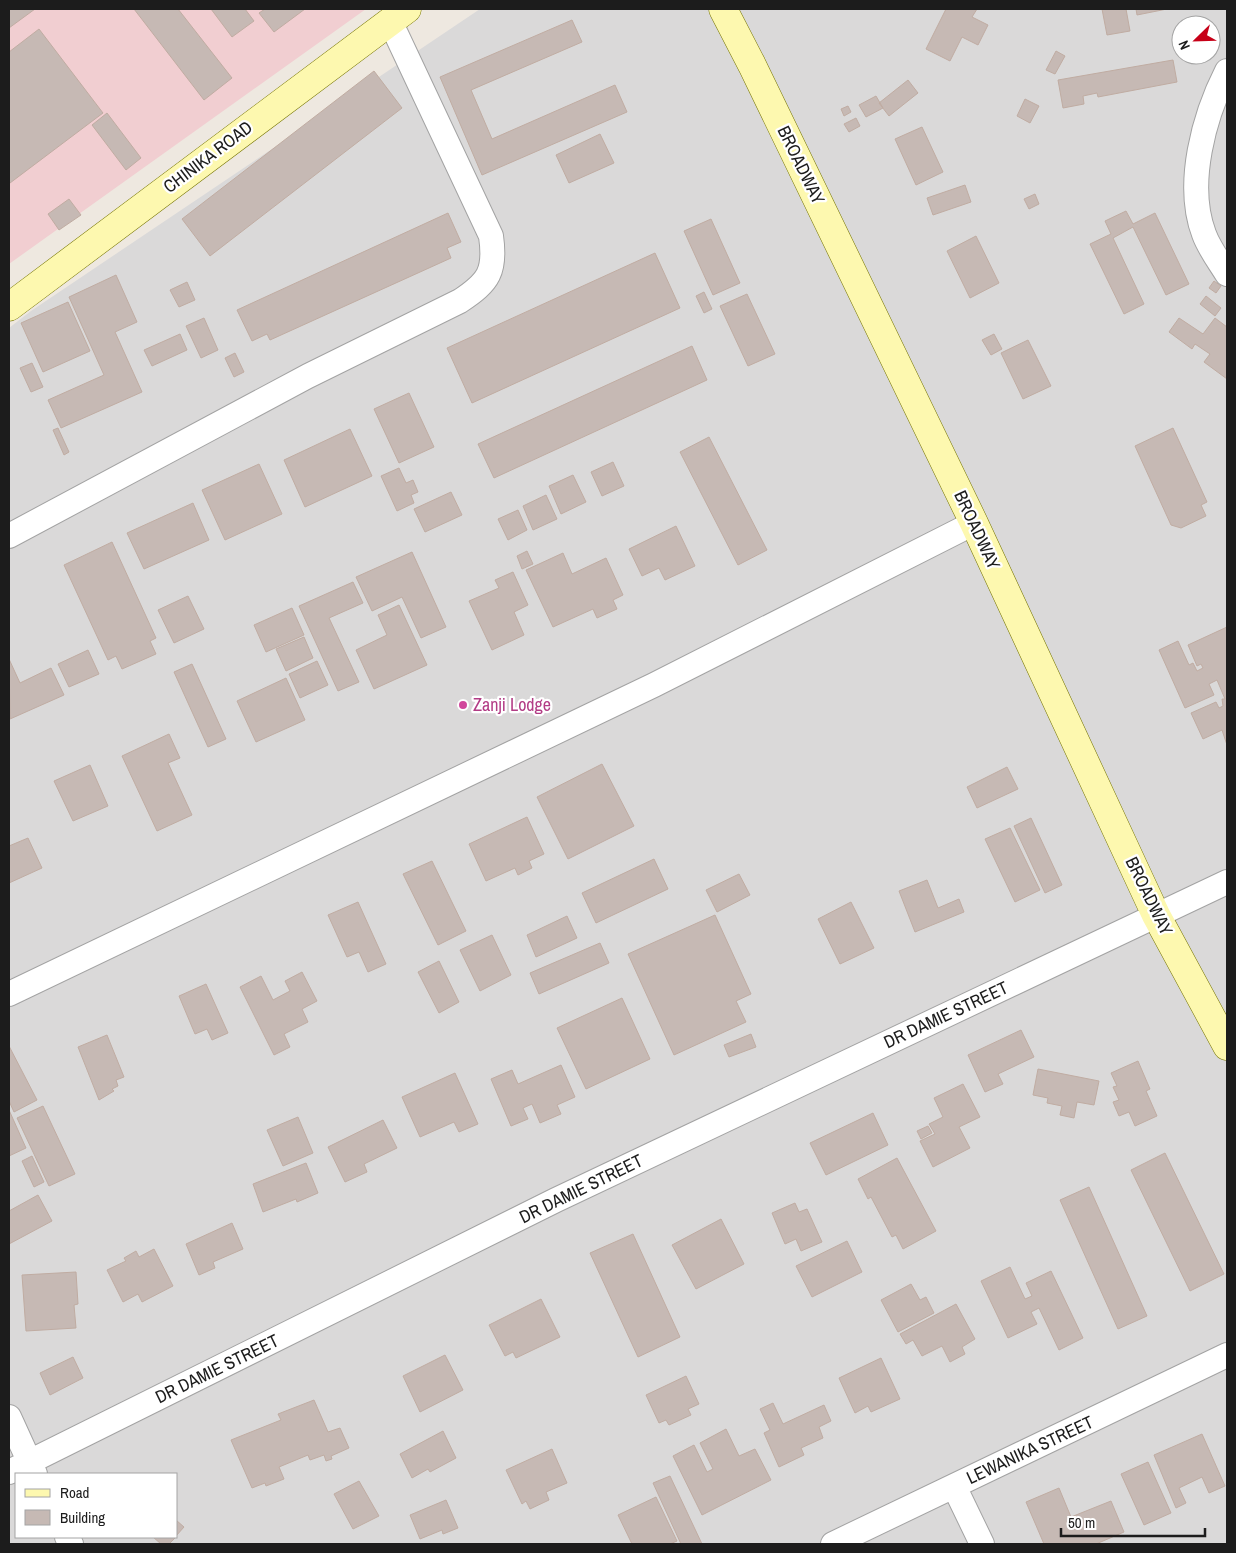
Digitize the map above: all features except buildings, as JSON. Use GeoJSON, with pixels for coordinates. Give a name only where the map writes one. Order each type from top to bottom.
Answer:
{"type":"FeatureCollection","features":[{"type":"Feature","properties":{"kind":"main road","name":"BROADWAY"},"geometry":{"type":"LineString","coordinates":[[725,10],[974,523],[1156,915],[1227,1046]]}},
{"type":"Feature","properties":{"kind":"main road","name":"CHINIKA ROAD"},"geometry":{"type":"LineString","coordinates":[[9,306],[398,15]]}},
{"type":"Feature","properties":{"kind":"street"},"geometry":{"type":"LineString","coordinates":[[9,536],[308,376],[460,301],[478,290],[490,274],[494,255],[491,236],[398,15]]}},
{"type":"Feature","properties":{"kind":"street"},"geometry":{"type":"LineString","coordinates":[[1227,71],[1208,116],[1199,149],[1196,180],[1198,207],[1204,234],[1227,274]]}},
{"type":"Feature","properties":{"kind":"street"},"geometry":{"type":"LineString","coordinates":[[9,994],[654,686],[974,523]]}},
{"type":"Feature","properties":{"kind":"street","name":"DR DAMIE STREET"},"geometry":{"type":"LineString","coordinates":[[24,1470],[556,1200],[1227,882]]}},
{"type":"Feature","properties":{"kind":"street","name":"LEWANIKA STREET"},"geometry":{"type":"LineString","coordinates":[[833,1544],[1227,1355]]}},
{"type":"Feature","properties":{"kind":"street"},"geometry":{"type":"LineString","coordinates":[[9,1417],[24,1470]]}},
{"type":"Feature","properties":{"kind":"street"},"geometry":{"type":"LineString","coordinates":[[954,1486],[982,1544]]}},
{"type":"Feature","properties":{"kind":"shaded area"},"geometry":{"type":"Polygon","coordinates":[[[9,9],[366,9],[9,264],[9,9]]]}},
{"type":"Feature","properties":{"kind":"shaded area"},"geometry":{"type":"Polygon","coordinates":[[[480,9],[1227,9],[1227,1544],[9,1544],[9,328],[31,311],[480,9]]]}},
{"type":"Feature","properties":{"kind":"place","name":"Zanji Lodge"},"geometry":{"type":"Point","coordinates":[463,705]}}]}
